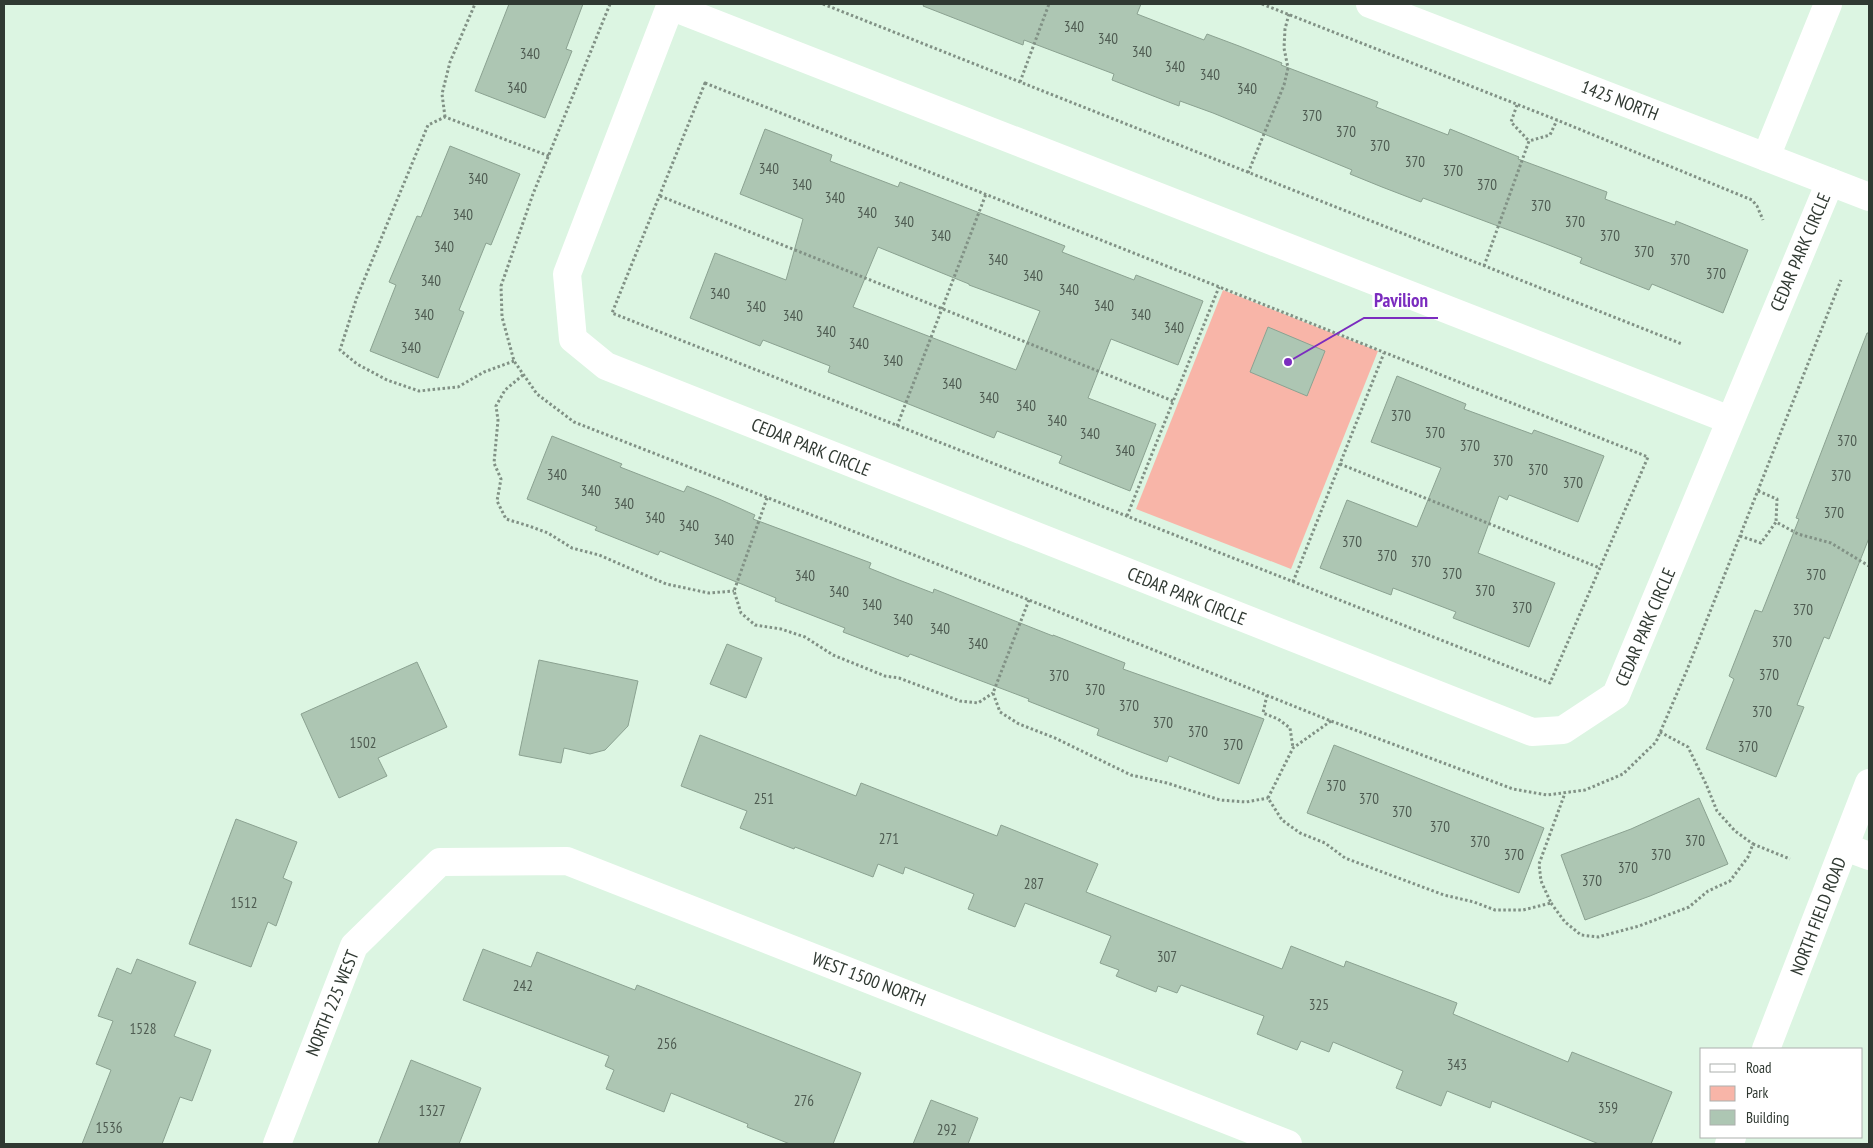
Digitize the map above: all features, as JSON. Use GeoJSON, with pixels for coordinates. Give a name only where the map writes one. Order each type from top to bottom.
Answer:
{"type":"FeatureCollection","features":[{"type":"Feature","properties":{"kind":"street","name":"1425 NORTH"},"geometry":{"type":"LineString","coordinates":[[1370,4],[1869,197]]}},
{"type":"Feature","properties":{"kind":"street"},"geometry":{"type":"LineString","coordinates":[[1766,156],[1828,4]]}},
{"type":"Feature","properties":{"kind":"street"},"geometry":{"type":"LineString","coordinates":[[670,5],[1730,420]]}},
{"type":"Feature","properties":{"kind":"street","name":"CEDAR PARK CIRCLE"},"geometry":{"type":"LineString","coordinates":[[670,5],[568,274],[573,338],[606,366],[1532,732],[1563,730],[1616,695],[1830,182]]}},
{"type":"Feature","properties":{"kind":"street","name":"NORTH FIELD ROAD"},"geometry":{"type":"LineString","coordinates":[[1766,1048],[1857,852],[1869,783]]}},
{"type":"Feature","properties":{"kind":"street","name":"WEST 1500 NORTH"},"geometry":{"type":"LineString","coordinates":[[440,862],[567,861],[1288,1144]]}},
{"type":"Feature","properties":{"kind":"street","name":"NORTH 225 WEST"},"geometry":{"type":"LineString","coordinates":[[277,1144],[354,946],[440,862]]}},
{"type":"Feature","properties":{"kind":"path"},"geometry":{"type":"LineString","coordinates":[[445,117],[442,94],[450,62],[475,4]]}},
{"type":"Feature","properties":{"kind":"path"},"geometry":{"type":"LineString","coordinates":[[610,4],[533,194],[502,286],[502,317],[514,361],[537,394],[574,422],[1267,695],[1512,789],[1547,795],[1585,790],[1623,774],[1656,742],[1687,670],[1841,280]]}},
{"type":"Feature","properties":{"kind":"path"},"geometry":{"type":"LineString","coordinates":[[823,4],[1682,344]]}},
{"type":"Feature","properties":{"kind":"path"},"geometry":{"type":"LineString","coordinates":[[1020,82],[1049,4]]}},
{"type":"Feature","properties":{"kind":"path"},"geometry":{"type":"LineString","coordinates":[[1262,4],[1517,104],[1752,200],[1762,210],[1763,220]]}},
{"type":"Feature","properties":{"kind":"path"},"geometry":{"type":"LineString","coordinates":[[1248,173],[1284,85],[1288,68],[1284,48],[1285,29],[1289,14]]}},
{"type":"Feature","properties":{"kind":"path"},"geometry":{"type":"LineString","coordinates":[[706,83],[1648,457],[1550,683],[612,313],[660,196],[706,83]]}},
{"type":"Feature","properties":{"kind":"path"},"geometry":{"type":"LineString","coordinates":[[1517,104],[1512,122],[1529,141]]}},
{"type":"Feature","properties":{"kind":"path"},"geometry":{"type":"LineString","coordinates":[[514,361],[484,372],[458,387],[419,391],[387,380],[357,364],[340,350],[357,297],[428,125],[445,117],[549,156]]}},
{"type":"Feature","properties":{"kind":"path"},"geometry":{"type":"LineString","coordinates":[[1529,141],[1550,135],[1557,120]]}},
{"type":"Feature","properties":{"kind":"path"},"geometry":{"type":"LineString","coordinates":[[1484,266],[1529,141]]}},
{"type":"Feature","properties":{"kind":"path"},"geometry":{"type":"LineString","coordinates":[[897,426],[986,194]]}},
{"type":"Feature","properties":{"kind":"path"},"geometry":{"type":"LineString","coordinates":[[660,196],[1173,401]]}},
{"type":"Feature","properties":{"kind":"path"},"geometry":{"type":"LineString","coordinates":[[1127,516],[1219,287]]}},
{"type":"Feature","properties":{"kind":"path"},"geometry":{"type":"LineString","coordinates":[[1293,582],[1384,353]]}},
{"type":"Feature","properties":{"kind":"path"},"geometry":{"type":"LineString","coordinates":[[523,375],[504,390],[496,406],[498,420],[494,463],[501,479],[498,501],[506,519],[529,526],[548,534],[572,548],[599,555],[666,584],[709,593],[734,591]]}},
{"type":"Feature","properties":{"kind":"path"},"geometry":{"type":"LineString","coordinates":[[1340,464],[1600,568]]}},
{"type":"Feature","properties":{"kind":"path"},"geometry":{"type":"LineString","coordinates":[[1740,536],[1760,543],[1776,522],[1777,499],[1757,491]]}},
{"type":"Feature","properties":{"kind":"path"},"geometry":{"type":"LineString","coordinates":[[767,498],[734,591],[741,613],[755,625],[781,629],[805,637],[833,655],[885,676],[899,678],[960,701],[978,703],[993,693],[1029,600]]}},
{"type":"Feature","properties":{"kind":"path"},"geometry":{"type":"LineString","coordinates":[[1776,522],[1798,534],[1831,543],[1869,566]]}},
{"type":"Feature","properties":{"kind":"path"},"geometry":{"type":"LineString","coordinates":[[993,693],[1000,712],[1019,724],[1055,738],[1131,775],[1167,783],[1220,800],[1246,802],[1268,798]]}},
{"type":"Feature","properties":{"kind":"path"},"geometry":{"type":"LineString","coordinates":[[1267,695],[1264,713],[1278,719],[1290,728],[1293,748]]}},
{"type":"Feature","properties":{"kind":"path"},"geometry":{"type":"LineString","coordinates":[[1268,798],[1293,748],[1331,720]]}},
{"type":"Feature","properties":{"kind":"path"},"geometry":{"type":"LineString","coordinates":[[1660,732],[1688,747],[1718,811],[1735,831],[1753,844],[1790,859]]}},
{"type":"Feature","properties":{"kind":"path"},"geometry":{"type":"LineString","coordinates":[[1565,793],[1539,864],[1541,881],[1551,903],[1565,922],[1581,935],[1598,938],[1640,926],[1690,907],[1708,891],[1730,881],[1748,857],[1753,844]]}},
{"type":"Feature","properties":{"kind":"path"},"geometry":{"type":"LineString","coordinates":[[1268,798],[1282,820],[1300,833],[1326,843],[1345,858],[1444,896],[1474,902],[1494,910],[1523,910],[1551,903]]}},
{"type":"Feature","properties":{"kind":"green space"},"geometry":{"type":"Polygon","coordinates":[[[1223,290],[1378,351],[1291,569],[1136,509],[1223,290]]]}},
{"type":"Feature","properties":{"kind":"building"},"geometry":{"type":"Polygon","coordinates":[[[509,4],[583,4],[566,49],[572,51],[545,118],[475,91],[509,4]]]}},
{"type":"Feature","properties":{"kind":"building"},"geometry":{"type":"Polygon","coordinates":[[[924,4],[1141,4],[1137,14],[1204,40],[1207,34],[1239,46],[1282,63],[1281,65],[1378,102],[1376,107],[1448,135],[1450,129],[1519,157],[1518,159],[1607,192],[1605,199],[1675,225],[1676,221],[1748,250],[1723,313],[1652,284],[1649,290],[1580,263],[1582,258],[1546,244],[1423,198],[1421,202],[1382,187],[1350,174],[1352,170],[1213,113],[1180,101],[1179,106],[1112,80],[1114,74],[1024,40],[1023,45],[923,6],[924,4]]]}},
{"type":"Feature","properties":{"kind":"building"},"geometry":{"type":"Polygon","coordinates":[[[765,129],[832,155],[830,161],[898,187],[900,182],[1065,246],[1062,252],[1134,280],[1136,275],[1203,301],[1178,365],[1111,339],[1088,398],[1156,424],[1130,491],[1059,463],[1062,456],[997,431],[994,438],[828,372],[830,366],[763,340],[760,346],[690,318],[715,253],[786,280],[803,219],[740,194],[765,129]],[[878,247],[853,307],[1016,370],[1040,311],[878,247]]]}},
{"type":"Feature","properties":{"kind":"building"},"geometry":{"type":"Polygon","coordinates":[[[450,146],[520,174],[491,245],[486,243],[459,310],[464,312],[438,378],[370,351],[396,285],[389,282],[417,216],[421,217],[450,146]]]}},
{"type":"Feature","properties":{"kind":"building"},"geometry":{"type":"Polygon","coordinates":[[[1268,327],[1325,351],[1307,396],[1250,372],[1268,327]]]}},
{"type":"Feature","properties":{"kind":"building"},"geometry":{"type":"Polygon","coordinates":[[[1867,333],[1869,333],[1869,538],[1829,639],[1824,637],[1797,705],[1804,707],[1776,777],[1706,749],[1734,679],[1729,676],[1755,610],[1762,612],[1799,519],[1796,518],[1867,333]]]}},
{"type":"Feature","properties":{"kind":"building"},"geometry":{"type":"Polygon","coordinates":[[[1397,376],[1466,404],[1464,409],[1532,434],[1534,430],[1604,456],[1578,522],[1509,495],[1507,500],[1499,496],[1478,553],[1555,583],[1529,647],[1453,618],[1456,612],[1393,588],[1391,595],[1320,568],[1347,500],[1417,527],[1441,468],[1371,442],[1397,376]]]}},
{"type":"Feature","properties":{"kind":"building"},"geometry":{"type":"Polygon","coordinates":[[[552,436],[622,464],[620,467],[684,492],[687,486],[719,499],[755,515],[753,519],[871,563],[869,568],[899,580],[933,593],[934,589],[1125,663],[1123,669],[1264,719],[1239,784],[1169,756],[1167,762],[1097,735],[1099,729],[1028,701],[1029,699],[910,654],[908,657],[843,632],[845,628],[775,601],[776,598],[660,551],[658,555],[595,530],[597,527],[527,499],[552,436]]]}},
{"type":"Feature","properties":{"kind":"building"},"geometry":{"type":"Polygon","coordinates":[[[727,644],[762,658],[746,698],[710,684],[727,644]]]}},
{"type":"Feature","properties":{"kind":"building"},"geometry":{"type":"Polygon","coordinates":[[[539,660],[638,681],[628,726],[605,750],[590,754],[564,748],[561,763],[519,755],[539,660]]]}},
{"type":"Feature","properties":{"kind":"building"},"geometry":{"type":"Polygon","coordinates":[[[417,662],[447,727],[378,758],[387,776],[339,798],[301,714],[417,662]]]}},
{"type":"Feature","properties":{"kind":"building"},"geometry":{"type":"Polygon","coordinates":[[[700,735],[856,796],[861,783],[997,836],[1001,825],[1098,864],[1086,892],[1282,969],[1291,946],[1344,967],[1346,961],[1457,1003],[1453,1014],[1568,1062],[1572,1052],[1672,1092],[1651,1144],[1599,1144],[1492,1101],[1490,1108],[1447,1091],[1441,1106],[1396,1088],[1403,1071],[1333,1042],[1329,1052],[1301,1041],[1297,1050],[1257,1034],[1264,1016],[1181,985],[1177,993],[1158,986],[1156,992],[1116,976],[1119,970],[1100,963],[1111,936],[1025,903],[1015,927],[968,909],[974,894],[905,867],[903,874],[878,864],[873,877],[740,828],[747,811],[681,786],[700,735]]]}},
{"type":"Feature","properties":{"kind":"building"},"geometry":{"type":"Polygon","coordinates":[[[1334,745],[1544,828],[1519,893],[1307,813],[1334,745]]]}},
{"type":"Feature","properties":{"kind":"building"},"geometry":{"type":"Polygon","coordinates":[[[1699,798],[1728,864],[1585,920],[1561,855],[1631,829],[1699,798]]]}},
{"type":"Feature","properties":{"kind":"building"},"geometry":{"type":"Polygon","coordinates":[[[236,819],[297,842],[283,878],[292,882],[276,926],[268,922],[251,967],[189,944],[236,819]]]}},
{"type":"Feature","properties":{"kind":"building"},"geometry":{"type":"Polygon","coordinates":[[[483,949],[531,967],[537,952],[635,990],[637,985],[861,1073],[833,1144],[790,1144],[747,1127],[748,1124],[671,1093],[664,1112],[606,1089],[614,1070],[605,1066],[609,1056],[463,1000],[483,949]]]}},
{"type":"Feature","properties":{"kind":"building"},"geometry":{"type":"Polygon","coordinates":[[[137,959],[196,982],[174,1036],[211,1050],[192,1101],[180,1097],[162,1144],[82,1144],[111,1070],[96,1064],[113,1021],[98,1016],[117,968],[131,974],[137,959]]]}},
{"type":"Feature","properties":{"kind":"building"},"geometry":{"type":"Polygon","coordinates":[[[411,1060],[481,1088],[459,1144],[378,1144],[411,1060]]]}},
{"type":"Feature","properties":{"kind":"building"},"geometry":{"type":"Polygon","coordinates":[[[931,1100],[978,1118],[968,1144],[913,1144],[931,1100]]]}},
{"type":"Feature","properties":{"kind":"place","name":"Pavilion"},"geometry":{"type":"Point","coordinates":[1288,362]}}]}
